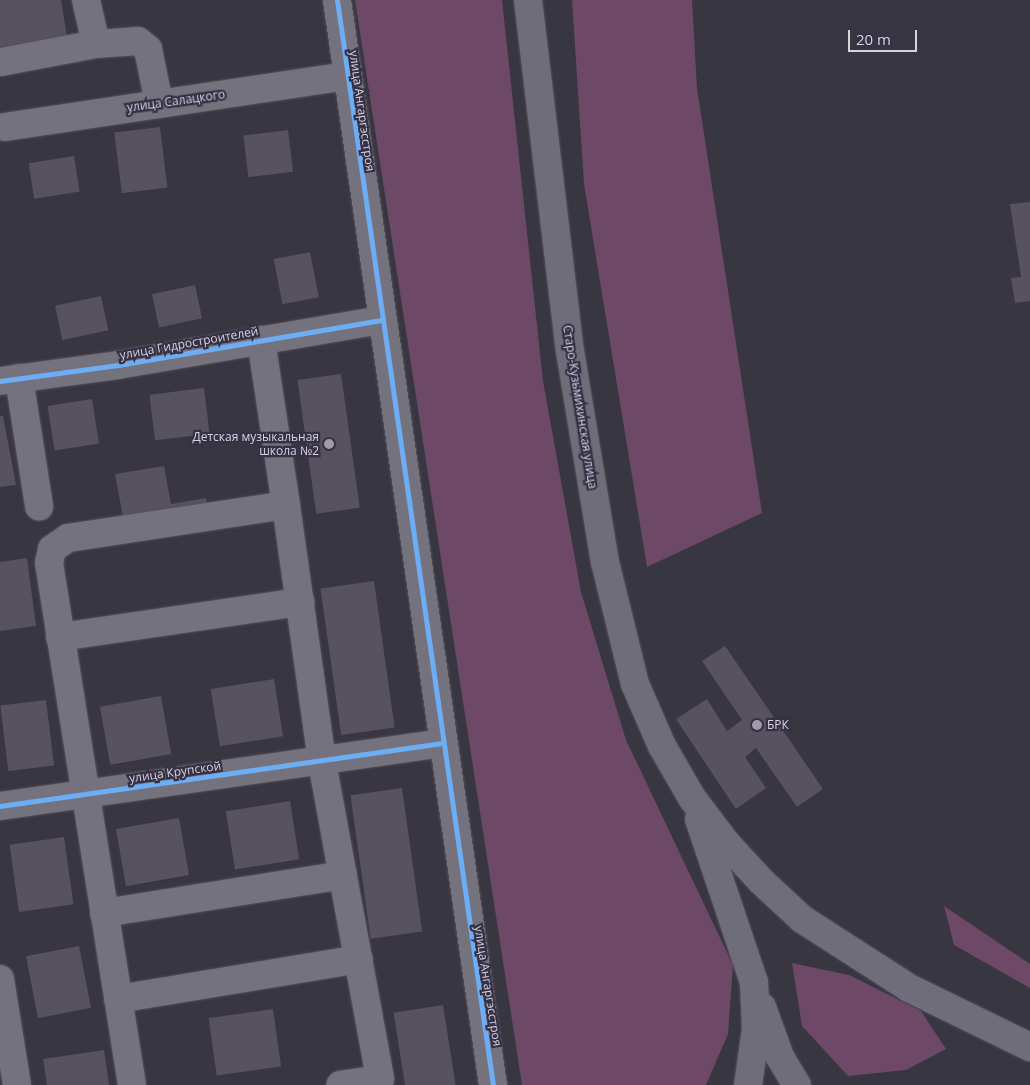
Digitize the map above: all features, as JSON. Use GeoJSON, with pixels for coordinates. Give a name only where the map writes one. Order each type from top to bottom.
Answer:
{"type":"FeatureCollection","features":[{"type":"Feature","properties":{"kind":"main road","name":"Старо-Кузьмихинская улица"},"geometry":{"type":"LineString","coordinates":[[528,0],[570,351],[607,571],[635,684],[662,746],[692,798]]}},
{"type":"Feature","properties":{"kind":"main road"},"geometry":{"type":"LineString","coordinates":[[692,798],[780,1057],[797,1085]]}},
{"type":"Feature","properties":{"kind":"main road"},"geometry":{"type":"LineString","coordinates":[[692,798],[761,882],[802,920],[909,988],[1030,1047]]}},
{"type":"Feature","properties":{"kind":"main road"},"geometry":{"type":"LineString","coordinates":[[748,1085],[756,1029],[754,982]]}},
{"type":"Feature","properties":{"kind":"street"},"geometry":{"type":"LineString","coordinates":[[86,0],[96,44]]}},
{"type":"Feature","properties":{"kind":"street","name":"улица Ангаргэсстроя"},"geometry":{"type":"LineString","coordinates":[[337,0],[441,743],[493,1085]]}},
{"type":"Feature","properties":{"kind":"street"},"geometry":{"type":"LineString","coordinates":[[1,62],[96,44],[138,42],[148,49],[159,103]]}},
{"type":"Feature","properties":{"kind":"street","name":"улица Салацкого"},"geometry":{"type":"LineString","coordinates":[[5,127],[347,76]]}},
{"type":"Feature","properties":{"kind":"street","name":"улица Гидростроителей"},"geometry":{"type":"LineString","coordinates":[[10,380],[381,320]]}},
{"type":"Feature","properties":{"kind":"street"},"geometry":{"type":"LineString","coordinates":[[261,340],[322,762],[380,1079],[340,1085]]}},
{"type":"Feature","properties":{"kind":"street"},"geometry":{"type":"LineString","coordinates":[[10,380],[39,506]]}},
{"type":"Feature","properties":{"kind":"street"},"geometry":{"type":"LineString","coordinates":[[132,1085],[60,637],[49,563],[52,549],[68,538],[286,505]]}},
{"type":"Feature","properties":{"kind":"street"},"geometry":{"type":"LineString","coordinates":[[60,637],[300,602]]}},
{"type":"Feature","properties":{"kind":"street","name":"улица Крупской"},"geometry":{"type":"LineString","coordinates":[[0,806],[322,762],[441,743]]}},
{"type":"Feature","properties":{"kind":"street"},"geometry":{"type":"LineString","coordinates":[[104,913],[343,875]]}},
{"type":"Feature","properties":{"kind":"street"},"geometry":{"type":"LineString","coordinates":[[118,999],[359,960]]}},
{"type":"Feature","properties":{"kind":"street"},"geometry":{"type":"LineString","coordinates":[[0,979],[16,1085]]}},
{"type":"Feature","properties":{"kind":"shaded area"},"geometry":{"type":"Polygon","coordinates":[[[355,0],[502,0],[543,381],[581,592],[626,740],[733,965],[728,1034],[706,1085],[522,1085],[355,0]]]}},
{"type":"Feature","properties":{"kind":"shaded area"},"geometry":{"type":"Polygon","coordinates":[[[572,0],[692,0],[697,88],[762,513],[647,567],[584,184],[572,0]]]}},
{"type":"Feature","properties":{"kind":"shaded area"},"geometry":{"type":"Polygon","coordinates":[[[944,906],[1030,964],[1030,988],[954,945],[944,906]]]}},
{"type":"Feature","properties":{"kind":"shaded area"},"geometry":{"type":"Polygon","coordinates":[[[792,963],[849,975],[921,1011],[946,1049],[906,1070],[848,1076],[802,1026],[792,963]]]}},
{"type":"Feature","properties":{"kind":"building"},"geometry":{"type":"Polygon","coordinates":[[[0,0],[61,0],[67,37],[0,47],[0,0]]]}},
{"type":"Feature","properties":{"kind":"building"},"geometry":{"type":"Polygon","coordinates":[[[160,127],[167,188],[122,193],[114,133],[160,127]]]}},
{"type":"Feature","properties":{"kind":"building"},"geometry":{"type":"Polygon","coordinates":[[[288,130],[293,172],[248,177],[243,135],[288,130]]]}},
{"type":"Feature","properties":{"kind":"building"},"geometry":{"type":"Polygon","coordinates":[[[74,156],[80,192],[34,199],[29,163],[74,156]]]}},
{"type":"Feature","properties":{"kind":"building"},"geometry":{"type":"Polygon","coordinates":[[[1030,202],[1030,301],[1015,303],[1011,278],[1021,277],[1010,204],[1030,202]]]}},
{"type":"Feature","properties":{"kind":"building"},"geometry":{"type":"Polygon","coordinates":[[[310,252],[319,297],[282,304],[274,259],[310,252]]]}},
{"type":"Feature","properties":{"kind":"building"},"geometry":{"type":"Polygon","coordinates":[[[195,285],[202,318],[159,327],[152,294],[195,285]]]}},
{"type":"Feature","properties":{"kind":"building"},"geometry":{"type":"Polygon","coordinates":[[[101,296],[108,330],[62,340],[55,306],[101,296]]]}},
{"type":"Feature","properties":{"kind":"building","name":"Детская музыкальная школа №2"},"geometry":{"type":"Polygon","coordinates":[[[341,374],[360,508],[316,514],[297,380],[341,374]]]}},
{"type":"Feature","properties":{"kind":"building"},"geometry":{"type":"Polygon","coordinates":[[[204,388],[210,434],[155,440],[149,395],[204,388]]]}},
{"type":"Feature","properties":{"kind":"building"},"geometry":{"type":"Polygon","coordinates":[[[92,399],[99,443],[55,450],[48,406],[92,399]]]}},
{"type":"Feature","properties":{"kind":"building"},"geometry":{"type":"Polygon","coordinates":[[[0,416],[3,416],[16,485],[0,487],[0,416]]]}},
{"type":"Feature","properties":{"kind":"building"},"geometry":{"type":"Polygon","coordinates":[[[164,466],[171,504],[206,498],[209,513],[125,528],[115,474],[164,466]]]}},
{"type":"Feature","properties":{"kind":"building"},"geometry":{"type":"Polygon","coordinates":[[[27,558],[36,626],[0,631],[0,562],[27,558]]]}},
{"type":"Feature","properties":{"kind":"building"},"geometry":{"type":"Polygon","coordinates":[[[374,581],[395,728],[341,735],[321,589],[374,581]]]}},
{"type":"Feature","properties":{"kind":"building","name":"БРК"},"geometry":{"type":"Polygon","coordinates":[[[725,646],[823,789],[797,807],[756,748],[745,757],[766,788],[736,809],[676,719],[707,699],[727,731],[742,720],[702,661],[725,646]]]}},
{"type":"Feature","properties":{"kind":"building"},"geometry":{"type":"Polygon","coordinates":[[[274,679],[283,736],[220,746],[211,689],[274,679]]]}},
{"type":"Feature","properties":{"kind":"building"},"geometry":{"type":"Polygon","coordinates":[[[161,696],[171,754],[110,765],[100,707],[161,696]]]}},
{"type":"Feature","properties":{"kind":"building"},"geometry":{"type":"Polygon","coordinates":[[[46,700],[54,766],[8,771],[0,706],[46,700]]]}},
{"type":"Feature","properties":{"kind":"building"},"geometry":{"type":"Polygon","coordinates":[[[402,788],[422,932],[371,939],[351,795],[402,788]]]}},
{"type":"Feature","properties":{"kind":"building"},"geometry":{"type":"Polygon","coordinates":[[[290,801],[299,859],[235,869],[226,811],[290,801]]]}},
{"type":"Feature","properties":{"kind":"building"},"geometry":{"type":"Polygon","coordinates":[[[179,818],[189,875],[126,886],[116,829],[179,818]]]}},
{"type":"Feature","properties":{"kind":"building"},"geometry":{"type":"Polygon","coordinates":[[[64,837],[73,904],[19,912],[10,845],[64,837]]]}},
{"type":"Feature","properties":{"kind":"building"},"geometry":{"type":"Polygon","coordinates":[[[79,946],[91,1008],[38,1018],[26,956],[79,946]]]}},
{"type":"Feature","properties":{"kind":"building"},"geometry":{"type":"Polygon","coordinates":[[[443,1005],[456,1085],[405,1085],[394,1013],[443,1005]]]}},
{"type":"Feature","properties":{"kind":"building"},"geometry":{"type":"Polygon","coordinates":[[[273,1009],[281,1066],[217,1075],[209,1018],[273,1009]]]}},
{"type":"Feature","properties":{"kind":"building"},"geometry":{"type":"Polygon","coordinates":[[[104,1050],[109,1085],[47,1085],[43,1059],[104,1050]]]}},
{"type":"Feature","properties":{"kind":"cycle path"},"geometry":{"type":"LineString","coordinates":[[337,0],[493,1085]]}},
{"type":"Feature","properties":{"kind":"cycle path"},"geometry":{"type":"LineString","coordinates":[[0,381],[118,365],[381,320]]}},
{"type":"Feature","properties":{"kind":"cycle path"},"geometry":{"type":"LineString","coordinates":[[0,806],[441,743]]}},
{"type":"Feature","properties":{"kind":"place","name":"Детская музыкальная школа №2"},"geometry":{"type":"Point","coordinates":[329,444]}},
{"type":"Feature","properties":{"kind":"place","name":"БРК"},"geometry":{"type":"Point","coordinates":[757,725]}}]}
